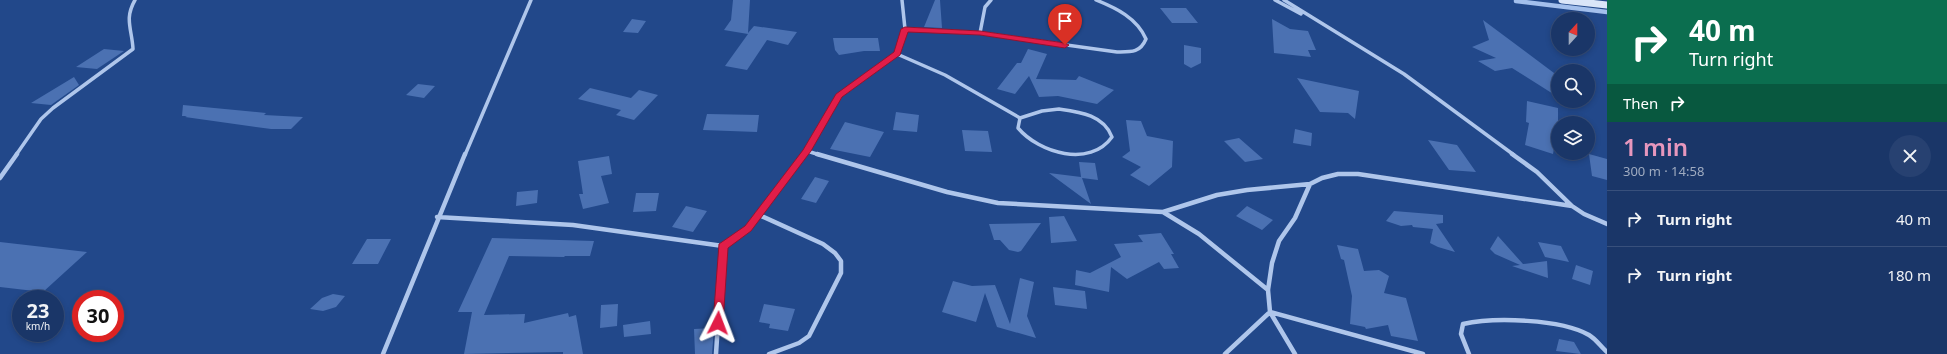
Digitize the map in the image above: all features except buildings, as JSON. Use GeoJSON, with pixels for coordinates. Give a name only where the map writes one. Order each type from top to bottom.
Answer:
{"type":"FeatureCollection","features":[{"type":"Feature","properties":{"kind":"street"},"geometry":{"type":"LineString","coordinates":[[0,178],[41,119],[53,108],[127,55],[133,49],[127,17],[129,9],[136,0]]}},
{"type":"Feature","properties":{"kind":"street"},"geometry":{"type":"LineString","coordinates":[[383,354],[437,217],[531,0]]}},
{"type":"Feature","properties":{"kind":"street"},"geometry":{"type":"LineString","coordinates":[[437,217],[573,225],[723,246],[748,229],[757,214],[807,151],[839,96],[897,54],[905,29],[902,0]]}},
{"type":"Feature","properties":{"kind":"street"},"geometry":{"type":"LineString","coordinates":[[980,33],[985,7],[990,0]]}},
{"type":"Feature","properties":{"kind":"street"},"geometry":{"type":"LineString","coordinates":[[905,29],[980,33],[1117,52],[1138,51],[1143,48],[1146,39],[1139,26],[1130,19],[1096,0]]}},
{"type":"Feature","properties":{"kind":"street"},"geometry":{"type":"LineString","coordinates":[[1275,0],[1321,24]]}},
{"type":"Feature","properties":{"kind":"street"},"geometry":{"type":"LineString","coordinates":[[1284,0],[1404,74],[1537,172],[1572,206],[1584,214],[1607,224]]}},
{"type":"Feature","properties":{"kind":"street"},"geometry":{"type":"LineString","coordinates":[[1562,0],[1607,5]]}},
{"type":"Feature","properties":{"kind":"street"},"geometry":{"type":"LineString","coordinates":[[897,54],[925,65],[963,84],[1020,118],[1042,111],[1059,109],[1074,112],[1099,120],[1111,131],[1112,137],[1108,142],[1094,152],[1066,152],[1047,149],[1035,144],[1021,132],[1018,128],[1020,118]]}},
{"type":"Feature","properties":{"kind":"street"},"geometry":{"type":"LineString","coordinates":[[807,151],[947,192],[998,203],[1029,206],[1163,212],[1217,195],[1246,190],[1310,184],[1322,178],[1333,175],[1358,174],[1572,206]]}},
{"type":"Feature","properties":{"kind":"street"},"geometry":{"type":"LineString","coordinates":[[1296,354],[1270,312],[1268,290],[1272,263],[1279,241],[1295,218],[1310,184]]}},
{"type":"Feature","properties":{"kind":"street"},"geometry":{"type":"LineString","coordinates":[[1163,212],[1198,234],[1268,290]]}},
{"type":"Feature","properties":{"kind":"street"},"geometry":{"type":"LineString","coordinates":[[757,214],[823,244],[835,252],[841,261],[841,274],[809,336],[799,343],[769,354]]}},
{"type":"Feature","properties":{"kind":"street"},"geometry":{"type":"LineString","coordinates":[[716,354],[723,246]]}},
{"type":"Feature","properties":{"kind":"street"},"geometry":{"type":"LineString","coordinates":[[1225,354],[1270,312]]}},
{"type":"Feature","properties":{"kind":"street"},"geometry":{"type":"LineString","coordinates":[[1270,312],[1423,354]]}},
{"type":"Feature","properties":{"kind":"street"},"geometry":{"type":"LineString","coordinates":[[1469,354],[1461,334],[1463,324],[1481,320],[1553,323],[1572,327],[1590,336],[1607,352]]}},
{"type":"Feature","properties":{"kind":"waterway"},"geometry":{"type":"LineString","coordinates":[[1516,1],[1607,12]]}},
{"type":"Feature","properties":{"kind":"route"},"geometry":{"type":"LineString","coordinates":[[718,323],[723,246],[748,229],[757,214],[807,151],[839,96],[897,54],[905,29],[980,33],[1065,45]]}}]}
